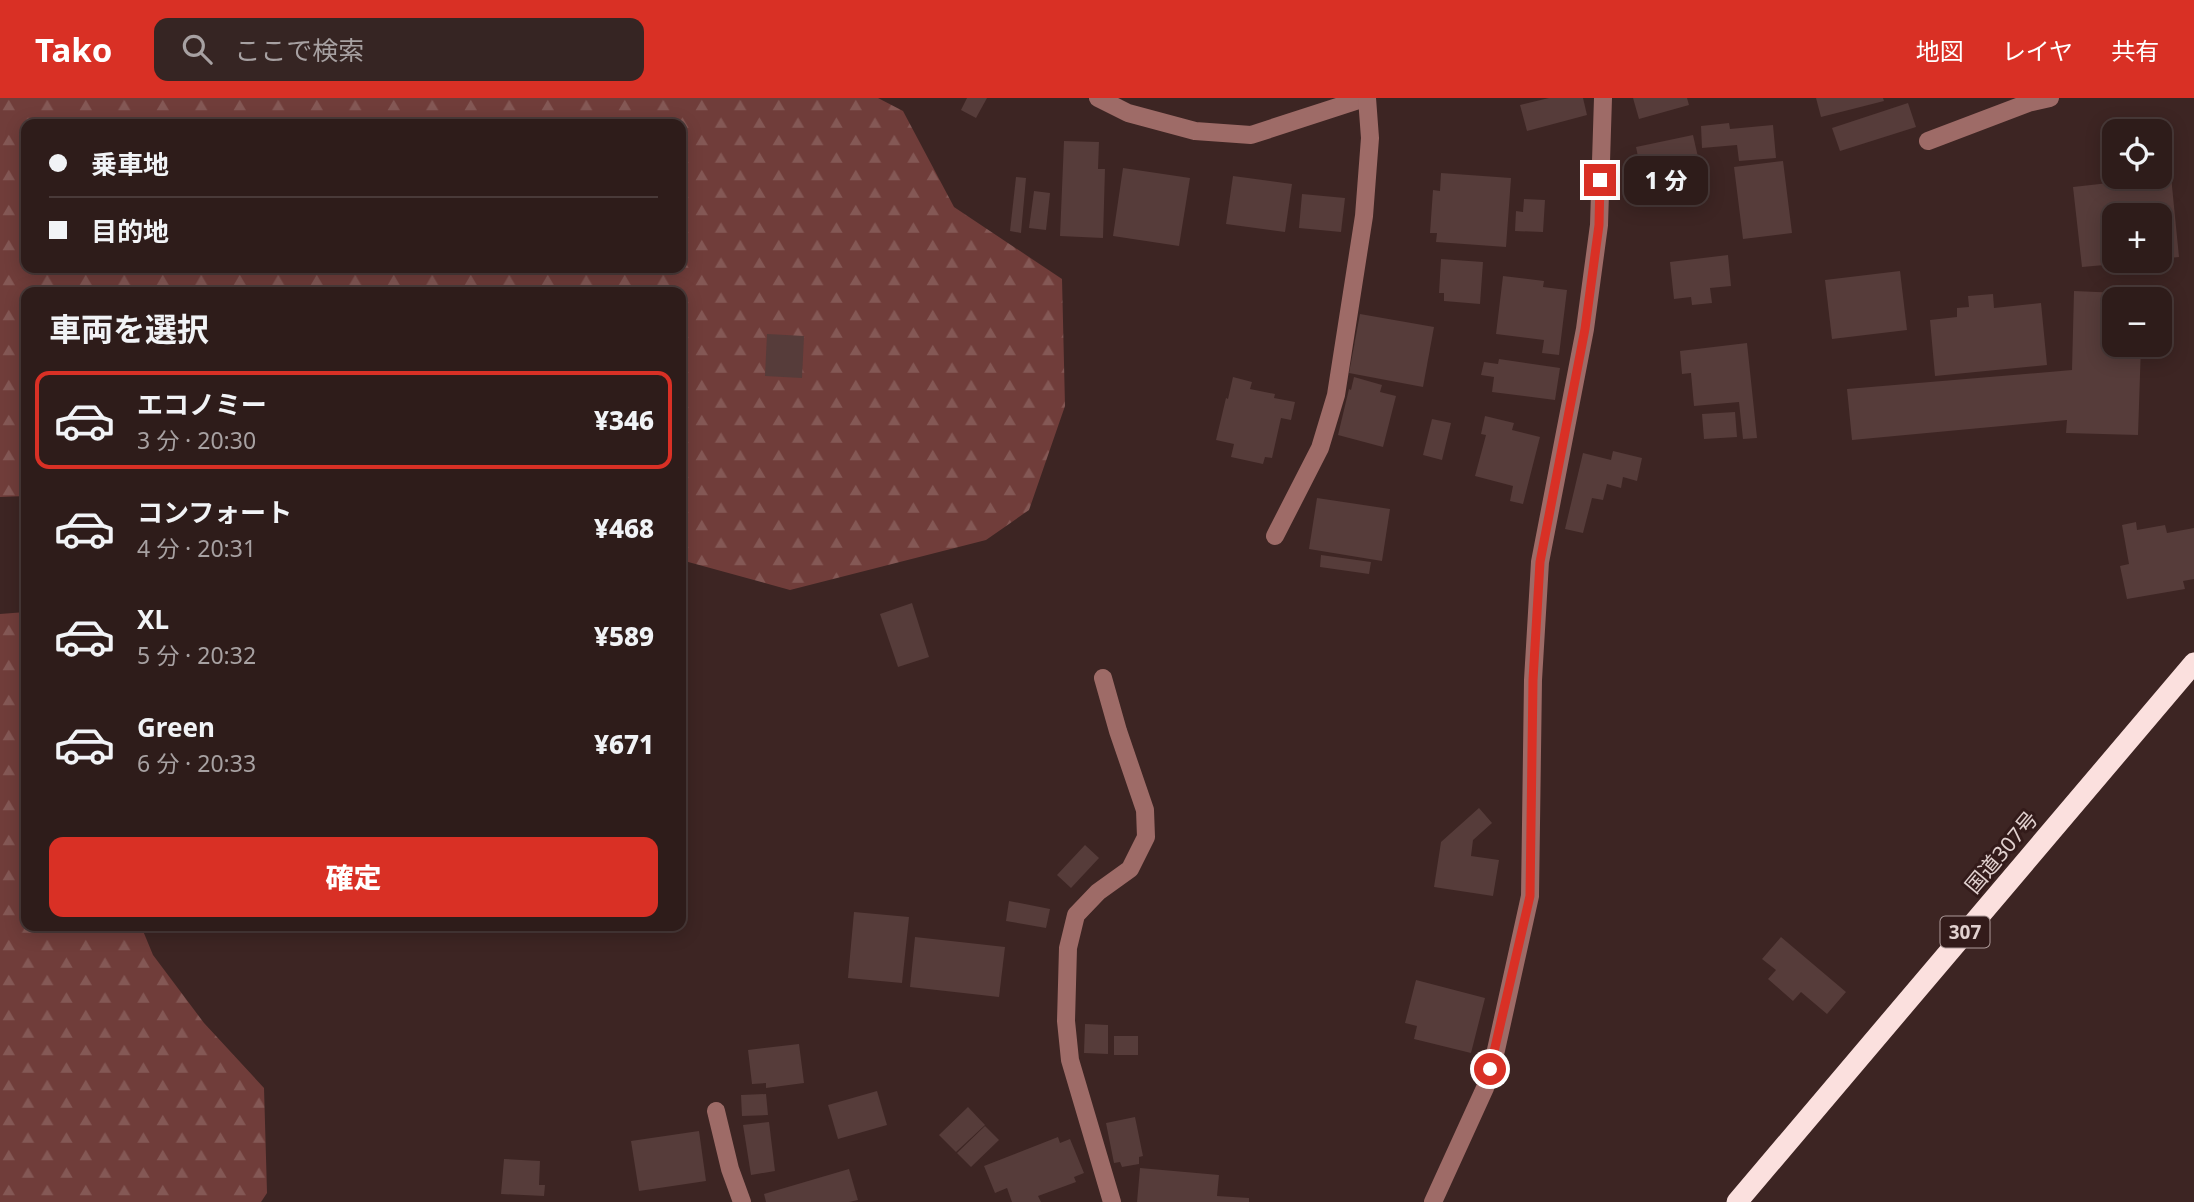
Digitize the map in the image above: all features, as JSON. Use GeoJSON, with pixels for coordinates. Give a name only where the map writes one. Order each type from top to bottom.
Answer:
{"type":"FeatureCollection","features":[{"type":"Feature","properties":{"kind":"highway","name":"国道307号"},"geometry":{"type":"LineString","coordinates":[[1737,1202],[2194,663]]}},
{"type":"Feature","properties":{"kind":"street"},"geometry":{"type":"LineString","coordinates":[[1098,98],[1128,113],[1195,131],[1251,135],[1366,98],[1370,138],[1364,216],[1336,395],[1320,448],[1275,536]]}},
{"type":"Feature","properties":{"kind":"street"},"geometry":{"type":"LineString","coordinates":[[1433,1202],[1485,1088],[1496,1051],[1530,896],[1533,680],[1540,562],[1585,329],[1599,225],[1603,98]]}},
{"type":"Feature","properties":{"kind":"street"},"geometry":{"type":"LineString","coordinates":[[1928,141],[2028,103],[2050,98]]}},
{"type":"Feature","properties":{"kind":"street"},"geometry":{"type":"LineString","coordinates":[[1103,678],[1145,810],[1146,837],[1130,869],[1098,892],[1076,915],[1068,948],[1066,1021],[1070,1060],[1112,1202]]}},
{"type":"Feature","properties":{"kind":"street"},"geometry":{"type":"LineString","coordinates":[[716,1111],[730,1169],[742,1202]]}},
{"type":"Feature","properties":{"kind":"green space"},"geometry":{"type":"Polygon","coordinates":[[[0,98],[878,98],[903,111],[954,207],[1062,279],[1065,406],[1029,510],[986,540],[790,590],[686,561],[686,287],[21,287],[21,496],[0,497],[0,98]]]}},
{"type":"Feature","properties":{"kind":"green space"},"geometry":{"type":"Polygon","coordinates":[[[21,612],[21,931],[143,931],[153,955],[204,1023],[264,1088],[267,1193],[261,1202],[0,1202],[0,614],[21,612]]]}},
{"type":"Feature","properties":{"kind":"building"},"geometry":{"type":"Polygon","coordinates":[[[967,98],[987,98],[976,118],[961,110],[967,98]]]}},
{"type":"Feature","properties":{"kind":"building"},"geometry":{"type":"Polygon","coordinates":[[[1549,98],[1583,98],[1587,115],[1527,131],[1520,105],[1549,98]]]}},
{"type":"Feature","properties":{"kind":"building"},"geometry":{"type":"Polygon","coordinates":[[[1633,98],[1687,98],[1689,105],[1639,119],[1633,98]]]}},
{"type":"Feature","properties":{"kind":"building"},"geometry":{"type":"Polygon","coordinates":[[[1816,98],[1883,98],[1884,101],[1821,117],[1816,98]]]}},
{"type":"Feature","properties":{"kind":"building"},"geometry":{"type":"Polygon","coordinates":[[[1908,103],[1916,127],[1840,151],[1832,128],[1908,103]]]}},
{"type":"Feature","properties":{"kind":"building"},"geometry":{"type":"Polygon","coordinates":[[[1729,123],[1730,129],[1773,125],[1776,158],[1739,161],[1737,145],[1702,148],[1701,126],[1729,123]]]}},
{"type":"Feature","properties":{"kind":"building"},"geometry":{"type":"Polygon","coordinates":[[[1693,135],[1707,197],[1655,207],[1652,193],[1646,194],[1636,147],[1693,135]]]}},
{"type":"Feature","properties":{"kind":"building"},"geometry":{"type":"Polygon","coordinates":[[[1064,141],[1099,142],[1098,169],[1105,169],[1103,238],[1060,236],[1064,141]]]}},
{"type":"Feature","properties":{"kind":"building"},"geometry":{"type":"Polygon","coordinates":[[[1783,161],[1792,233],[1743,239],[1734,167],[1783,161]]]}},
{"type":"Feature","properties":{"kind":"building"},"geometry":{"type":"Polygon","coordinates":[[[1123,168],[1190,178],[1179,246],[1113,236],[1123,168]]]}},
{"type":"Feature","properties":{"kind":"building"},"geometry":{"type":"Polygon","coordinates":[[[1441,173],[1511,178],[1506,247],[1436,242],[1437,233],[1430,233],[1433,190],[1440,191],[1441,173]]]}},
{"type":"Feature","properties":{"kind":"building"},"geometry":{"type":"Polygon","coordinates":[[[1233,176],[1292,184],[1285,232],[1226,224],[1233,176]]]}},
{"type":"Feature","properties":{"kind":"building"},"geometry":{"type":"Polygon","coordinates":[[[1016,177],[1026,178],[1021,233],[1010,231],[1016,177]]]}},
{"type":"Feature","properties":{"kind":"building"},"geometry":{"type":"Polygon","coordinates":[[[2102,184],[2102,189],[2172,189],[2172,186],[2179,257],[2172,258],[2172,203],[2102,203],[2102,265],[2082,267],[2073,187],[2102,184]]]}},
{"type":"Feature","properties":{"kind":"building"},"geometry":{"type":"Polygon","coordinates":[[[1034,191],[1050,193],[1046,230],[1029,228],[1034,191]]]}},
{"type":"Feature","properties":{"kind":"building"},"geometry":{"type":"Polygon","coordinates":[[[1302,194],[1345,198],[1341,232],[1299,228],[1302,194]]]}},
{"type":"Feature","properties":{"kind":"building"},"geometry":{"type":"Polygon","coordinates":[[[1524,199],[1545,200],[1543,232],[1515,231],[1516,211],[1523,212],[1524,199]]]}},
{"type":"Feature","properties":{"kind":"building"},"geometry":{"type":"Polygon","coordinates":[[[1728,255],[1731,286],[1710,288],[1712,303],[1692,305],[1691,297],[1674,299],[1670,262],[1728,255]]]}},
{"type":"Feature","properties":{"kind":"building"},"geometry":{"type":"Polygon","coordinates":[[[1441,259],[1483,262],[1480,304],[1444,301],[1444,293],[1439,293],[1441,259]]]}},
{"type":"Feature","properties":{"kind":"building"},"geometry":{"type":"Polygon","coordinates":[[[1900,271],[1907,330],[1832,339],[1825,280],[1900,271]]]}},
{"type":"Feature","properties":{"kind":"building"},"geometry":{"type":"Polygon","coordinates":[[[1503,276],[1544,281],[1543,287],[1567,290],[1559,355],[1542,353],[1544,340],[1496,334],[1503,276]]]}},
{"type":"Feature","properties":{"kind":"building"},"geometry":{"type":"Polygon","coordinates":[[[2074,291],[2102,292],[2102,357],[2141,357],[2138,435],[2066,433],[2067,420],[1852,440],[1847,389],[2072,370],[2074,291]]]}},
{"type":"Feature","properties":{"kind":"building"},"geometry":{"type":"Polygon","coordinates":[[[1993,294],[1994,308],[2041,303],[2047,365],[1935,376],[1930,320],[1957,317],[1957,308],[1969,307],[1968,296],[1993,294]]]}},
{"type":"Feature","properties":{"kind":"building"},"geometry":{"type":"Polygon","coordinates":[[[1360,314],[1434,327],[1423,387],[1349,373],[1360,314]]]}},
{"type":"Feature","properties":{"kind":"building"},"geometry":{"type":"Polygon","coordinates":[[[767,334],[804,336],[802,378],[765,376],[767,334]]]}},
{"type":"Feature","properties":{"kind":"building"},"geometry":{"type":"Polygon","coordinates":[[[1747,343],[1757,438],[1743,439],[1739,402],[1694,406],[1691,373],[1682,374],[1680,351],[1747,343]]]}},
{"type":"Feature","properties":{"kind":"building"},"geometry":{"type":"Polygon","coordinates":[[[1499,359],[1560,368],[1555,400],[1492,392],[1494,377],[1481,375],[1484,362],[1498,364],[1499,359]]]}},
{"type":"Feature","properties":{"kind":"building"},"geometry":{"type":"Polygon","coordinates":[[[1233,377],[1252,382],[1250,389],[1275,394],[1274,398],[1295,402],[1291,420],[1281,418],[1272,458],[1265,457],[1263,464],[1231,457],[1234,444],[1216,440],[1233,377]]]}},
{"type":"Feature","properties":{"kind":"building"},"geometry":{"type":"Polygon","coordinates":[[[1354,377],[1382,385],[1380,392],[1396,396],[1383,447],[1338,435],[1354,377]]]}},
{"type":"Feature","properties":{"kind":"building"},"geometry":{"type":"Polygon","coordinates":[[[1735,412],[1737,437],[1704,439],[1702,414],[1735,412]]]}},
{"type":"Feature","properties":{"kind":"building"},"geometry":{"type":"Polygon","coordinates":[[[1485,416],[1514,423],[1512,430],[1540,437],[1523,504],[1510,501],[1513,486],[1475,476],[1486,435],[1481,434],[1485,416]]]}},
{"type":"Feature","properties":{"kind":"building"},"geometry":{"type":"Polygon","coordinates":[[[1432,419],[1451,423],[1442,460],[1423,455],[1432,419]]]}},
{"type":"Feature","properties":{"kind":"building"},"geometry":{"type":"Polygon","coordinates":[[[1613,451],[1642,458],[1637,481],[1623,477],[1621,488],[1607,484],[1603,500],[1592,498],[1583,533],[1565,529],[1583,453],[1611,460],[1613,451]]]}},
{"type":"Feature","properties":{"kind":"building"},"geometry":{"type":"Polygon","coordinates":[[[1317,498],[1390,509],[1382,561],[1309,549],[1317,498]]]}},
{"type":"Feature","properties":{"kind":"building"},"geometry":{"type":"Polygon","coordinates":[[[2136,522],[2137,530],[2165,525],[2167,533],[2194,528],[2194,579],[2183,581],[2185,589],[2127,599],[2120,566],[2129,564],[2122,525],[2136,522]]]}},
{"type":"Feature","properties":{"kind":"building"},"geometry":{"type":"Polygon","coordinates":[[[1321,555],[1371,562],[1369,574],[1320,567],[1321,555]]]}},
{"type":"Feature","properties":{"kind":"building"},"geometry":{"type":"Polygon","coordinates":[[[912,603],[929,657],[898,667],[880,614],[912,603]]]}},
{"type":"Feature","properties":{"kind":"building"},"geometry":{"type":"Polygon","coordinates":[[[1479,808],[1492,823],[1473,840],[1471,856],[1499,860],[1493,896],[1434,887],[1441,842],[1479,808]]]}},
{"type":"Feature","properties":{"kind":"building"},"geometry":{"type":"Polygon","coordinates":[[[1085,845],[1099,858],[1071,888],[1057,875],[1085,845]]]}},
{"type":"Feature","properties":{"kind":"building"},"geometry":{"type":"Polygon","coordinates":[[[1009,901],[1050,909],[1046,928],[1006,921],[1009,901]]]}},
{"type":"Feature","properties":{"kind":"building"},"geometry":{"type":"Polygon","coordinates":[[[854,912],[909,917],[902,983],[848,978],[854,912]]]}},
{"type":"Feature","properties":{"kind":"building"},"geometry":{"type":"Polygon","coordinates":[[[915,937],[1005,947],[999,997],[910,987],[915,937]]]}},
{"type":"Feature","properties":{"kind":"building"},"geometry":{"type":"Polygon","coordinates":[[[1781,937],[1846,992],[1827,1014],[1801,992],[1793,1001],[1768,979],[1776,970],[1762,959],[1781,937]]]}},
{"type":"Feature","properties":{"kind":"building"},"geometry":{"type":"Polygon","coordinates":[[[1416,980],[1485,998],[1471,1053],[1414,1039],[1417,1026],[1405,1023],[1416,980]]]}},
{"type":"Feature","properties":{"kind":"building"},"geometry":{"type":"Polygon","coordinates":[[[1085,1024],[1108,1025],[1108,1054],[1084,1053],[1085,1024]]]}},
{"type":"Feature","properties":{"kind":"building"},"geometry":{"type":"Polygon","coordinates":[[[1114,1036],[1138,1036],[1138,1055],[1114,1055],[1114,1036]]]}},
{"type":"Feature","properties":{"kind":"building"},"geometry":{"type":"Polygon","coordinates":[[[799,1044],[804,1083],[766,1088],[766,1083],[752,1084],[748,1050],[799,1044]]]}},
{"type":"Feature","properties":{"kind":"building"},"geometry":{"type":"Polygon","coordinates":[[[877,1091],[887,1125],[838,1139],[828,1105],[877,1091]]]}},
{"type":"Feature","properties":{"kind":"building"},"geometry":{"type":"Polygon","coordinates":[[[766,1094],[768,1115],[742,1116],[741,1095],[766,1094]]]}},
{"type":"Feature","properties":{"kind":"building"},"geometry":{"type":"Polygon","coordinates":[[[968,1107],[985,1125],[956,1152],[939,1135],[968,1107]]]}},
{"type":"Feature","properties":{"kind":"building"},"geometry":{"type":"Polygon","coordinates":[[[1135,1117],[1143,1156],[1139,1157],[1139,1164],[1122,1167],[1120,1162],[1114,1163],[1106,1123],[1135,1117]]]}},
{"type":"Feature","properties":{"kind":"building"},"geometry":{"type":"Polygon","coordinates":[[[769,1122],[775,1171],[751,1175],[743,1125],[769,1122]]]}},
{"type":"Feature","properties":{"kind":"building"},"geometry":{"type":"Polygon","coordinates":[[[985,1126],[999,1140],[971,1167],[957,1153],[985,1126]]]}},
{"type":"Feature","properties":{"kind":"building"},"geometry":{"type":"Polygon","coordinates":[[[699,1131],[706,1181],[639,1191],[631,1141],[699,1131]]]}},
{"type":"Feature","properties":{"kind":"building"},"geometry":{"type":"Polygon","coordinates":[[[1058,1137],[1060,1143],[1070,1139],[1084,1173],[1074,1177],[1076,1182],[1038,1196],[1041,1202],[1012,1202],[1007,1188],[995,1193],[984,1166],[1058,1137]]]}},
{"type":"Feature","properties":{"kind":"building"},"geometry":{"type":"Polygon","coordinates":[[[504,1159],[540,1161],[539,1185],[545,1185],[544,1196],[501,1194],[504,1159]]]}},
{"type":"Feature","properties":{"kind":"building"},"geometry":{"type":"Polygon","coordinates":[[[1140,1168],[1219,1175],[1217,1196],[1249,1198],[1249,1202],[1137,1202],[1140,1168]]]}},
{"type":"Feature","properties":{"kind":"building"},"geometry":{"type":"Polygon","coordinates":[[[849,1169],[858,1200],[766,1202],[764,1194],[849,1169]]]}},
{"type":"Feature","properties":{"kind":"route"},"geometry":{"type":"LineString","coordinates":[[1490,1069],[1530,896],[1533,680],[1540,562],[1585,329],[1599,225],[1600,180]]}}]}
